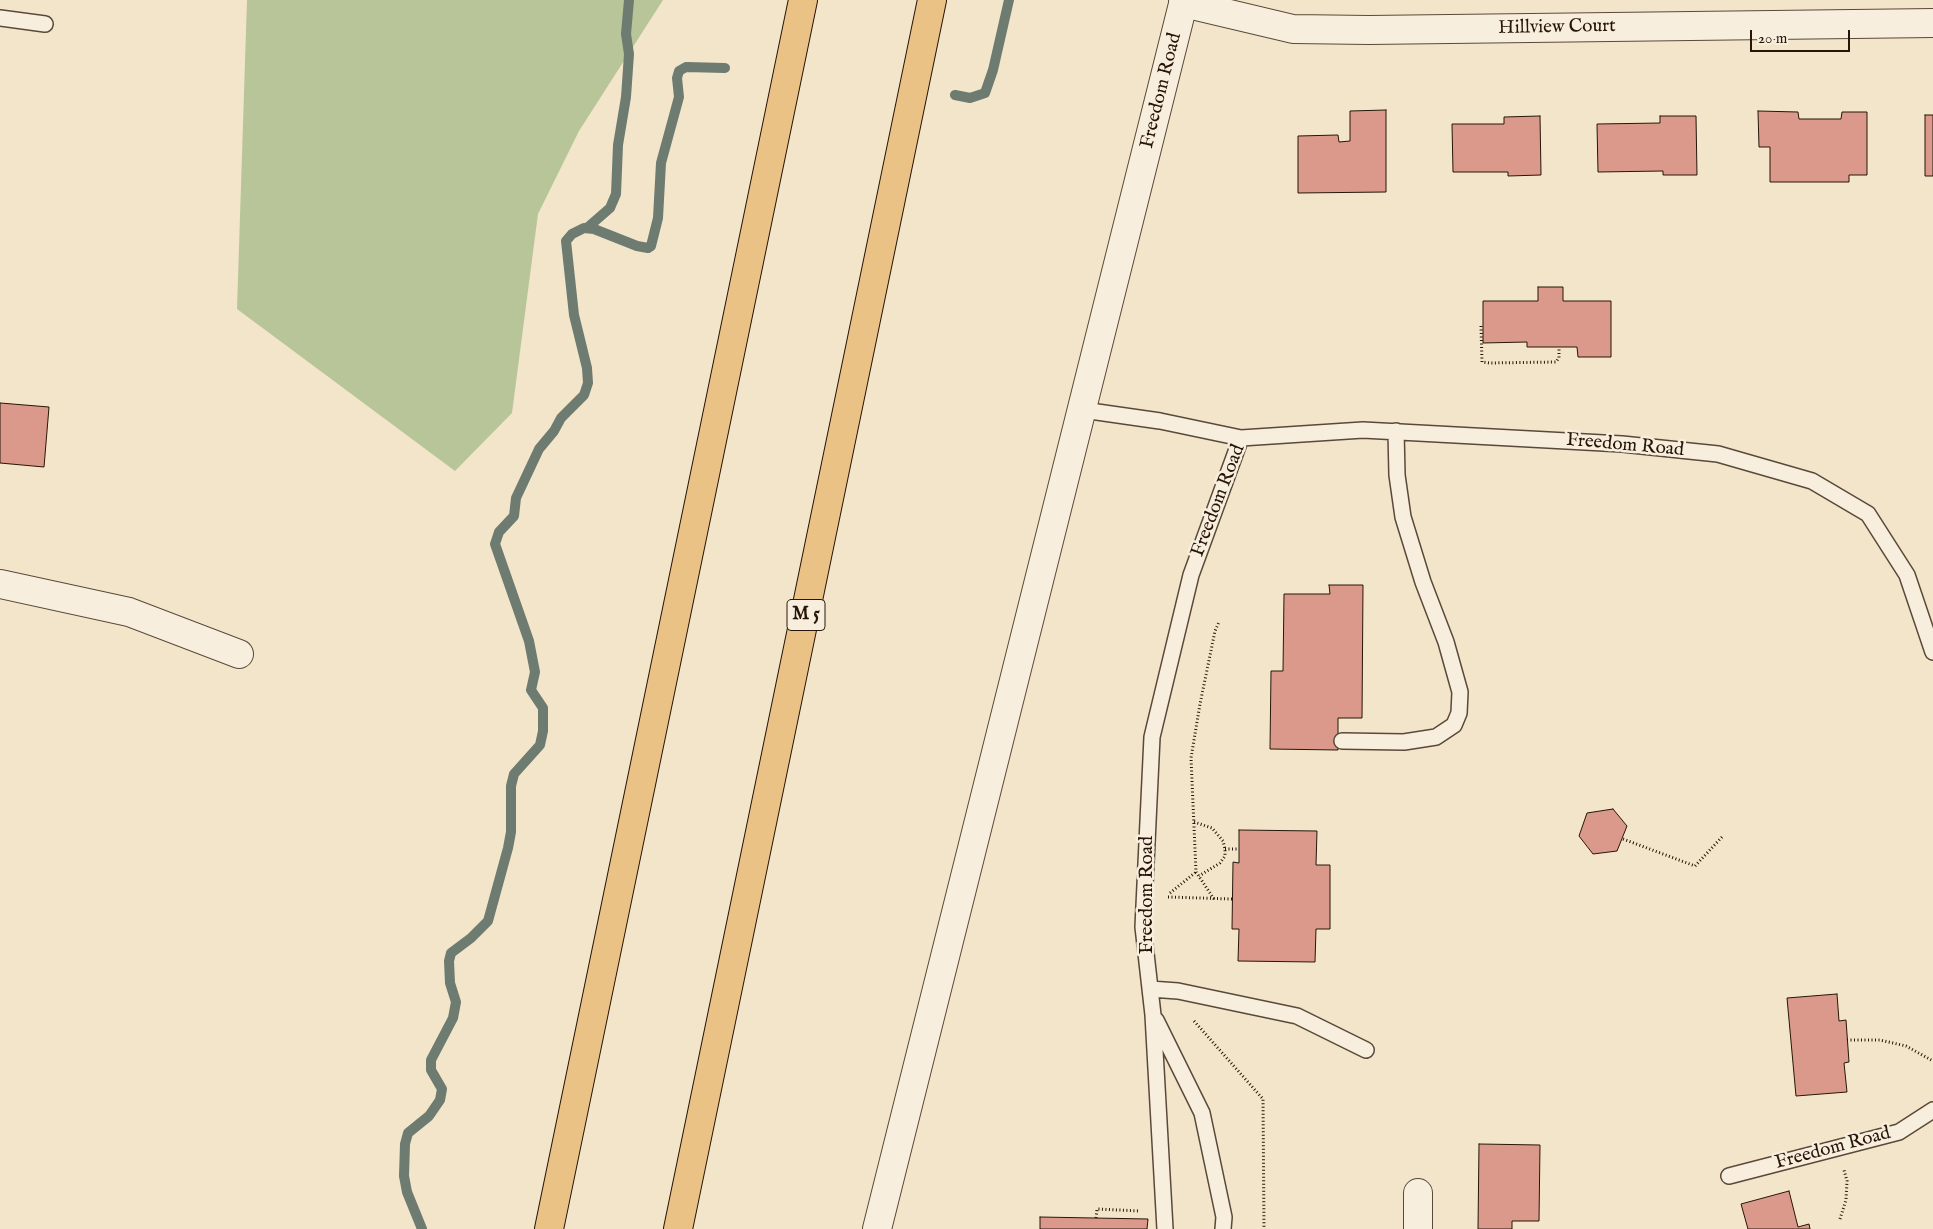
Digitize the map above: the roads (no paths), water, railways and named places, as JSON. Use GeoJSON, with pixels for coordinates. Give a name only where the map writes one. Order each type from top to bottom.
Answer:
{"type":"FeatureCollection","features":[{"type":"Feature","properties":{"kind":"highway"},"geometry":{"type":"LineString","coordinates":[[549,1229],[803,0]]}},
{"type":"Feature","properties":{"kind":"highway","name":"M 5"},"geometry":{"type":"LineString","coordinates":[[678,1229],[932,0]]}},
{"type":"Feature","properties":{"kind":"street","name":"Hillview Court"},"geometry":{"type":"LineString","coordinates":[[1184,2],[1293,29],[1369,30],[1933,23]]}},
{"type":"Feature","properties":{"kind":"street","name":"Freedom Road"},"geometry":{"type":"LineString","coordinates":[[877,1229],[1184,2]]}},
{"type":"Feature","properties":{"kind":"street"},"geometry":{"type":"LineString","coordinates":[[0,584],[129,612],[239,654]]}},
{"type":"Feature","properties":{"kind":"street"},"geometry":{"type":"LineString","coordinates":[[1418,1193],[1418,1229]]}},
{"type":"Feature","properties":{"kind":"lane"},"geometry":{"type":"LineString","coordinates":[[0,18],[46,24]]}},
{"type":"Feature","properties":{"kind":"lane"},"geometry":{"type":"LineString","coordinates":[[1083,410],[1160,421],[1241,438]]}},
{"type":"Feature","properties":{"kind":"lane","name":"Freedom Road"},"geometry":{"type":"LineString","coordinates":[[1165,1229],[1153,1015],[1143,927],[1152,737],[1191,575],[1241,438],[1363,430],[1622,444],[1718,454],[1812,481],[1868,514],[1907,575],[1933,652]]}},
{"type":"Feature","properties":{"kind":"lane"},"geometry":{"type":"LineString","coordinates":[[1342,741],[1404,742],[1436,737],[1454,725],[1459,713],[1460,692],[1446,642],[1423,582],[1402,517],[1397,475],[1396,431]]}},
{"type":"Feature","properties":{"kind":"lane"},"geometry":{"type":"LineString","coordinates":[[1150,989],[1178,991],[1297,1016],[1366,1050]]}},
{"type":"Feature","properties":{"kind":"lane"},"geometry":{"type":"LineString","coordinates":[[1153,1015],[1202,1113],[1224,1216],[1222,1229]]}},
{"type":"Feature","properties":{"kind":"lane","name":"Freedom Road"},"geometry":{"type":"LineString","coordinates":[[1729,1176],[1899,1132],[1933,1110]]}},
{"type":"Feature","properties":{"kind":"waterway"},"geometry":{"type":"LineString","coordinates":[[587,228],[610,208],[616,194],[618,145],[626,97],[629,54],[626,34],[629,0]]}},
{"type":"Feature","properties":{"kind":"waterway"},"geometry":{"type":"LineString","coordinates":[[955,95],[970,98],[985,93],[993,70],[1009,0]]}},
{"type":"Feature","properties":{"kind":"waterway"},"geometry":{"type":"LineString","coordinates":[[422,1229],[407,1192],[404,1176],[405,1144],[408,1133],[429,1116],[440,1100],[442,1089],[431,1070],[431,1060],[453,1018],[456,1002],[450,983],[449,961],[451,953],[471,938],[488,921],[511,832],[511,786],[514,774],[540,745],[543,731],[543,708],[531,690],[535,672],[529,641],[495,544],[499,532],[514,516],[516,498],[539,449],[554,431],[561,418],[584,395],[588,383],[587,368],[574,315],[566,241],[572,234],[584,228],[594,229],[637,246],[648,248],[651,246],[658,218],[661,163],[679,97],[677,78],[679,71],[686,67],[725,68]]}}]}
